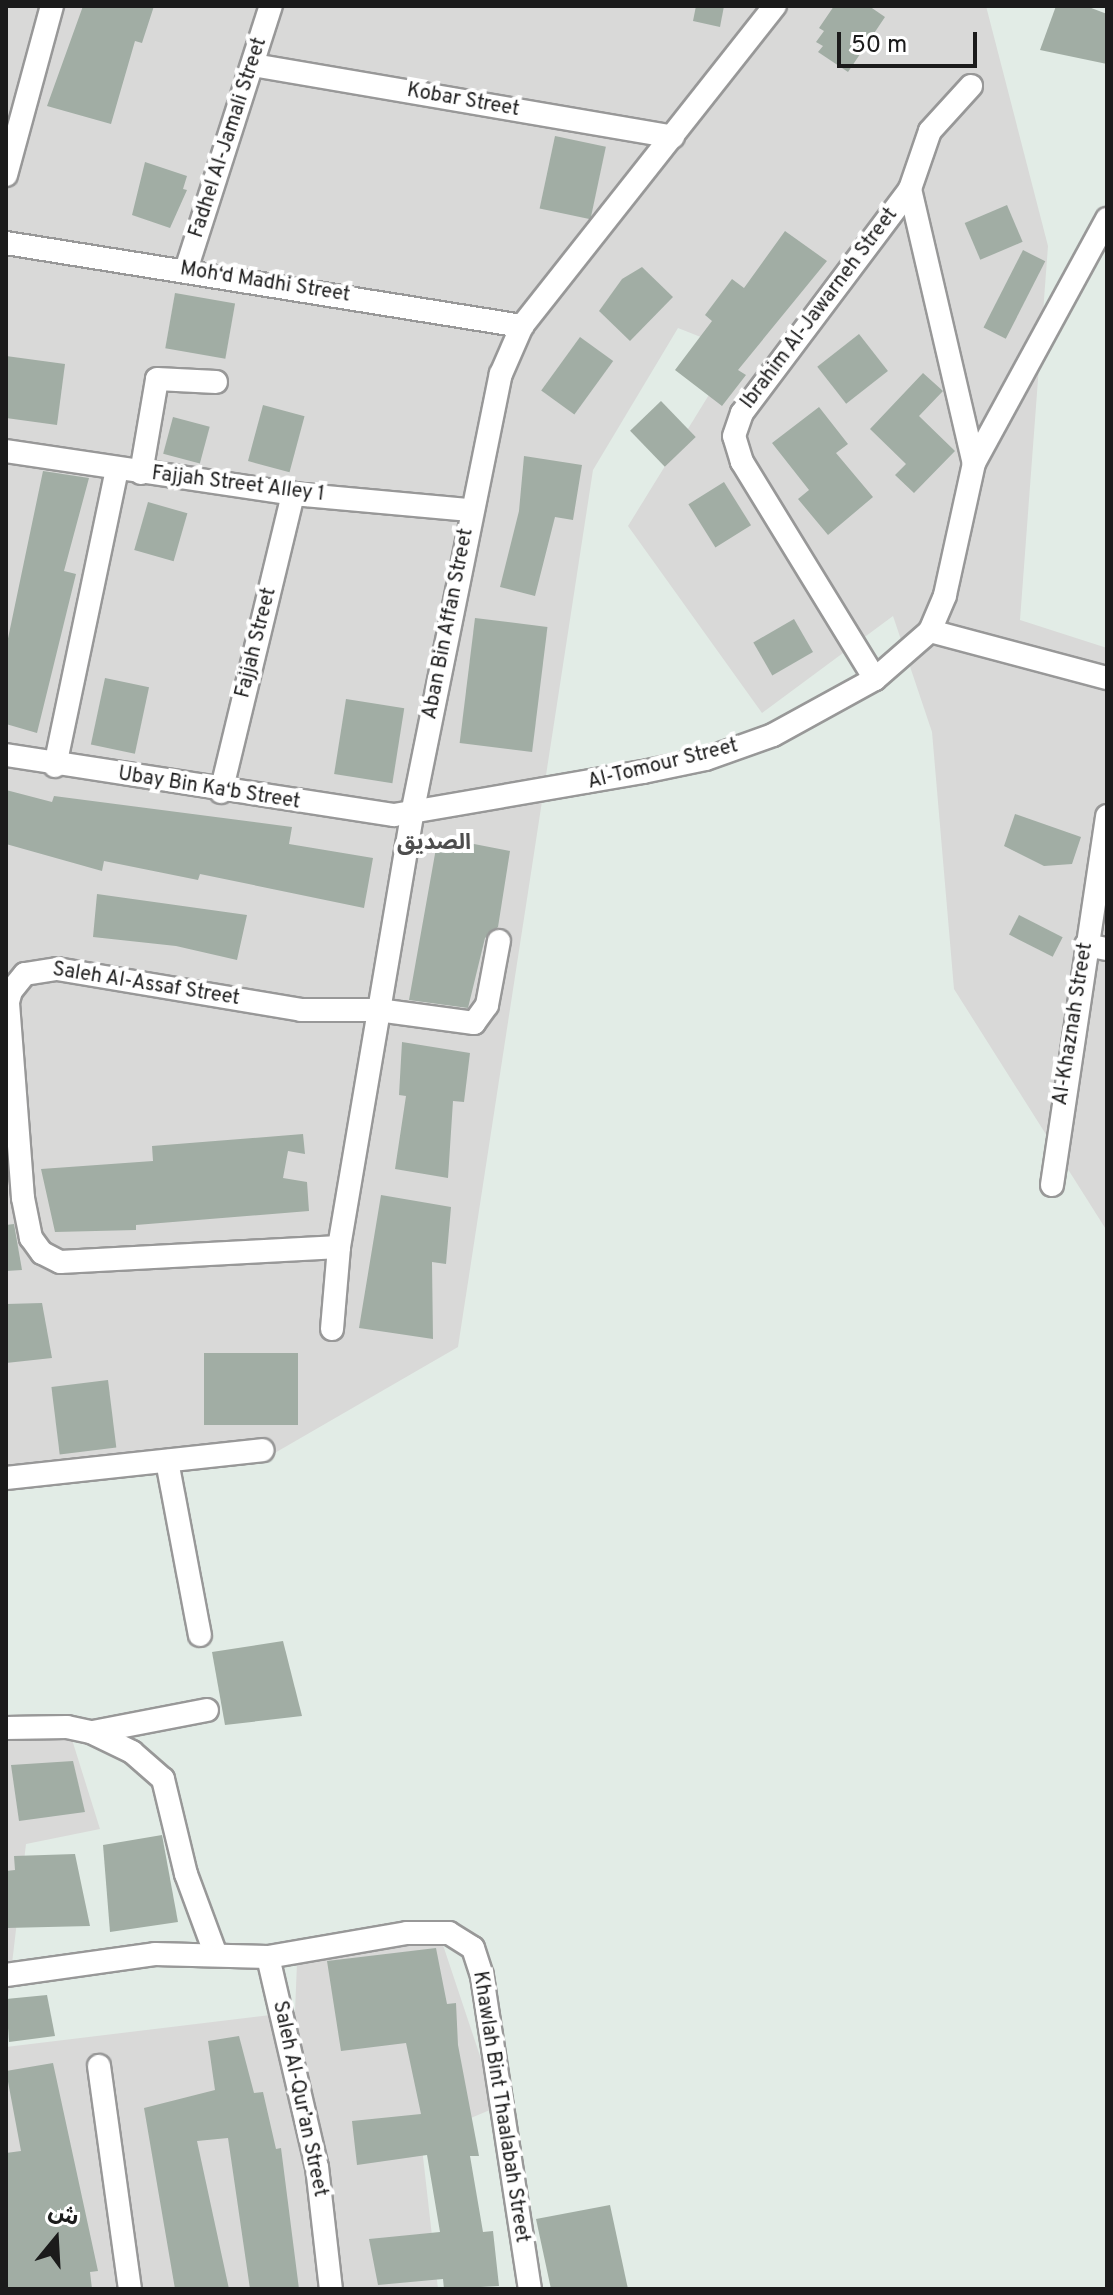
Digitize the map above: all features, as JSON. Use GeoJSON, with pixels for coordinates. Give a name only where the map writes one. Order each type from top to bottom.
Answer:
{"type":"FeatureCollection","features":[{"type":"Feature","properties":{"kind":"street"},"geometry":{"type":"LineString","coordinates":[[6,175],[52,6]]}},
{"type":"Feature","properties":{"kind":"street","name":"Fadhel Al-Jamali Street"},"geometry":{"type":"LineString","coordinates":[[186,270],[271,6]]}},
{"type":"Feature","properties":{"kind":"street","name":"Aban Bin Affan Street"},"geometry":{"type":"LineString","coordinates":[[332,1329],[339,1247],[412,814],[470,510],[501,374],[522,326],[775,6]]}},
{"type":"Feature","properties":{"kind":"street","name":"Kobar Street"},"geometry":{"type":"LineString","coordinates":[[253,65],[673,137]]}},
{"type":"Feature","properties":{"kind":"street","name":"Ibrahim Al-Jawarneh Street"},"geometry":{"type":"LineString","coordinates":[[875,679],[742,462],[734,436],[742,413],[910,189],[930,131],[971,86]]}},
{"type":"Feature","properties":{"kind":"street","name":"Ibrahim Al-Jawarneh Street"},"geometry":{"type":"LineString","coordinates":[[910,189],[974,463]]}},
{"type":"Feature","properties":{"kind":"street"},"geometry":{"type":"LineString","coordinates":[[1107,219],[974,463],[963,496],[945,595],[930,631],[1107,678]]}},
{"type":"Feature","properties":{"kind":"street","name":"Moh‘d Madhi Street"},"geometry":{"type":"LineString","coordinates":[[6,243],[522,326]]}},
{"type":"Feature","properties":{"kind":"street"},"geometry":{"type":"LineString","coordinates":[[141,473],[157,379],[216,382]]}},
{"type":"Feature","properties":{"kind":"street","name":"Fajjah Street Alley 1"},"geometry":{"type":"LineString","coordinates":[[6,451],[293,494],[470,510]]}},
{"type":"Feature","properties":{"kind":"street"},"geometry":{"type":"LineString","coordinates":[[55,766],[117,469]]}},
{"type":"Feature","properties":{"kind":"street","name":"Fajjah Street"},"geometry":{"type":"LineString","coordinates":[[221,792],[293,494]]}},
{"type":"Feature","properties":{"kind":"street","name":"Al-Tomour Street"},"geometry":{"type":"LineString","coordinates":[[412,814],[706,759],[773,735],[875,679],[930,631]]}},
{"type":"Feature","properties":{"kind":"street","name":"Ubay Bin Ka‘b Street"},"geometry":{"type":"LineString","coordinates":[[6,755],[55,766],[221,792],[379,814],[412,814]]}},
{"type":"Feature","properties":{"kind":"street","name":"Al-Khaznah Street"},"geometry":{"type":"LineString","coordinates":[[1052,1185],[1096,947],[1107,816]]}},
{"type":"Feature","properties":{"kind":"street","name":"Saleh Al-Assaf Street"},"geometry":{"type":"LineString","coordinates":[[339,1247],[60,1262],[42,1253],[31,1238],[23,1198],[8,1002],[25,974],[57,969],[301,1010],[378,1010],[474,1023],[487,1005],[499,941]]}},
{"type":"Feature","properties":{"kind":"street"},"geometry":{"type":"LineString","coordinates":[[6,1478],[262,1450]]}},
{"type":"Feature","properties":{"kind":"street"},"geometry":{"type":"LineString","coordinates":[[167,1461],[200,1635]]}},
{"type":"Feature","properties":{"kind":"street"},"geometry":{"type":"LineString","coordinates":[[91,1732],[207,1710]]}},
{"type":"Feature","properties":{"kind":"street"},"geometry":{"type":"LineString","coordinates":[[6,1728],[67,1727],[91,1732],[132,1752],[163,1779],[186,1874],[216,1955]]}},
{"type":"Feature","properties":{"kind":"street","name":"Khawlah Bint Thaalabah Street"},"geometry":{"type":"LineString","coordinates":[[6,1975],[91,1959],[216,1955],[268,1957],[407,1933],[449,1933],[473,1948],[482,1976],[530,2289]]}},
{"type":"Feature","properties":{"kind":"street","name":"Saleh Al-Qur’an Street"},"geometry":{"type":"LineString","coordinates":[[268,1957],[317,2167],[331,2289]]}},
{"type":"Feature","properties":{"kind":"street"},"geometry":{"type":"LineString","coordinates":[[99,2066],[130,2289]]}},
{"type":"Feature","properties":{"kind":"shaded area"},"geometry":{"type":"Polygon","coordinates":[[[6,6],[986,6],[1048,246],[1020,620],[1107,648],[1107,1231],[954,989],[932,732],[893,616],[762,713],[628,526],[736,351],[678,328],[593,470],[458,1347],[273,1454],[6,1468],[6,6]]]}},
{"type":"Feature","properties":{"kind":"shaded area"},"geometry":{"type":"Polygon","coordinates":[[[6,1726],[69,1730],[100,1829],[26,1844],[6,2015],[6,1726]]]}},
{"type":"Feature","properties":{"kind":"shaded area"},"geometry":{"type":"Polygon","coordinates":[[[438,1930],[497,2107],[421,2139],[438,2289],[6,2289],[6,2047],[295,2012],[298,1938],[438,1930]]]}},
{"type":"Feature","properties":{"kind":"building"},"geometry":{"type":"Polygon","coordinates":[[[83,6],[154,6],[142,43],[135,41],[111,124],[47,106],[83,6]]]}},
{"type":"Feature","properties":{"kind":"building"},"geometry":{"type":"Polygon","coordinates":[[[696,6],[724,6],[720,27],[693,21],[696,6]]]}},
{"type":"Feature","properties":{"kind":"building"},"geometry":{"type":"Polygon","coordinates":[[[834,6],[869,6],[885,17],[848,72],[818,52],[823,46],[816,42],[824,31],[819,28],[834,6]]]}},
{"type":"Feature","properties":{"kind":"building"},"geometry":{"type":"Polygon","coordinates":[[[1056,6],[1086,6],[1107,14],[1107,64],[1040,50],[1056,6]]]}},
{"type":"Feature","properties":{"kind":"building"},"geometry":{"type":"Polygon","coordinates":[[[555,136],[606,147],[590,219],[540,208],[555,136]]]}},
{"type":"Feature","properties":{"kind":"building"},"geometry":{"type":"Polygon","coordinates":[[[145,162],[187,176],[183,189],[187,190],[170,228],[132,215],[145,162]]]}},
{"type":"Feature","properties":{"kind":"building"},"geometry":{"type":"Polygon","coordinates":[[[1007,205],[1023,242],[980,260],[965,223],[1007,205]]]}},
{"type":"Feature","properties":{"kind":"building"},"geometry":{"type":"Polygon","coordinates":[[[785,231],[827,261],[738,370],[746,375],[722,406],[675,370],[712,321],[705,315],[732,279],[744,288],[785,231]]]}},
{"type":"Feature","properties":{"kind":"building"},"geometry":{"type":"Polygon","coordinates":[[[1023,250],[1045,261],[1006,339],[984,328],[1023,250]]]}},
{"type":"Feature","properties":{"kind":"building"},"geometry":{"type":"Polygon","coordinates":[[[642,267],[673,297],[630,341],[599,311],[622,279],[642,267]]]}},
{"type":"Feature","properties":{"kind":"building"},"geometry":{"type":"Polygon","coordinates":[[[175,293],[235,304],[225,359],[165,348],[175,293]]]}},
{"type":"Feature","properties":{"kind":"building"},"geometry":{"type":"Polygon","coordinates":[[[859,334],[888,371],[846,404],[817,367],[859,334]]]}},
{"type":"Feature","properties":{"kind":"building"},"geometry":{"type":"Polygon","coordinates":[[[580,337],[613,361],[574,414],[541,390],[580,337]]]}},
{"type":"Feature","properties":{"kind":"building"},"geometry":{"type":"Polygon","coordinates":[[[6,356],[65,364],[57,425],[6,418],[6,356]]]}},
{"type":"Feature","properties":{"kind":"building"},"geometry":{"type":"Polygon","coordinates":[[[923,373],[943,391],[919,416],[955,451],[914,493],[895,475],[906,464],[870,429],[923,373]]]}},
{"type":"Feature","properties":{"kind":"building"},"geometry":{"type":"Polygon","coordinates":[[[661,401],[696,437],[665,467],[630,431],[661,401]]]}},
{"type":"Feature","properties":{"kind":"building"},"geometry":{"type":"Polygon","coordinates":[[[263,405],[305,416],[290,472],[248,461],[263,405]]]}},
{"type":"Feature","properties":{"kind":"building"},"geometry":{"type":"Polygon","coordinates":[[[819,407],[848,444],[836,453],[873,497],[828,535],[798,499],[809,490],[772,443],[819,407]]]}},
{"type":"Feature","properties":{"kind":"building"},"geometry":{"type":"Polygon","coordinates":[[[173,417],[210,427],[200,464],[163,454],[173,417]]]}},
{"type":"Feature","properties":{"kind":"building"},"geometry":{"type":"Polygon","coordinates":[[[524,456],[582,465],[573,520],[555,517],[535,596],[500,587],[519,511],[524,456]]]}},
{"type":"Feature","properties":{"kind":"building"},"geometry":{"type":"Polygon","coordinates":[[[43,471],[89,478],[64,571],[76,574],[37,733],[6,724],[6,648],[43,471]]]}},
{"type":"Feature","properties":{"kind":"building"},"geometry":{"type":"Polygon","coordinates":[[[724,482],[751,525],[715,548],[688,504],[724,482]]]}},
{"type":"Feature","properties":{"kind":"building"},"geometry":{"type":"Polygon","coordinates":[[[148,502],[187,513],[174,561],[134,550],[148,502]]]}},
{"type":"Feature","properties":{"kind":"building"},"geometry":{"type":"Polygon","coordinates":[[[475,618],[547,627],[532,752],[460,743],[475,618]]]}},
{"type":"Feature","properties":{"kind":"building"},"geometry":{"type":"Polygon","coordinates":[[[794,619],[813,652],[772,675],[753,642],[794,619]]]}},
{"type":"Feature","properties":{"kind":"building"},"geometry":{"type":"Polygon","coordinates":[[[105,678],[149,687],[135,754],[91,745],[105,678]]]}},
{"type":"Feature","properties":{"kind":"building"},"geometry":{"type":"Polygon","coordinates":[[[346,699],[404,708],[392,783],[334,774],[346,699]]]}},
{"type":"Feature","properties":{"kind":"building"},"geometry":{"type":"Polygon","coordinates":[[[6,790],[52,802],[54,796],[292,827],[289,844],[373,858],[364,908],[200,874],[198,880],[104,861],[102,871],[6,844],[6,790]]]}},
{"type":"Feature","properties":{"kind":"building"},"geometry":{"type":"Polygon","coordinates":[[[1015,814],[1081,837],[1072,864],[1044,866],[1004,846],[1015,814]]]}},
{"type":"Feature","properties":{"kind":"building"},"geometry":{"type":"Polygon","coordinates":[[[438,837],[510,851],[498,927],[485,938],[468,1008],[409,1000],[438,837]]]}},
{"type":"Feature","properties":{"kind":"building"},"geometry":{"type":"Polygon","coordinates":[[[97,894],[247,915],[237,960],[176,946],[93,937],[97,894]]]}},
{"type":"Feature","properties":{"kind":"building"},"geometry":{"type":"Polygon","coordinates":[[[1019,915],[1063,937],[1053,957],[1009,935],[1019,915]]]}},
{"type":"Feature","properties":{"kind":"building"},"geometry":{"type":"Polygon","coordinates":[[[402,1042],[470,1053],[464,1102],[453,1101],[448,1178],[395,1169],[406,1096],[399,1095],[402,1042]]]}},
{"type":"Feature","properties":{"kind":"building"},"geometry":{"type":"Polygon","coordinates":[[[303,1134],[305,1154],[288,1151],[283,1178],[307,1182],[309,1211],[136,1225],[136,1230],[55,1232],[41,1169],[153,1161],[152,1146],[303,1134]]]}},
{"type":"Feature","properties":{"kind":"building"},"geometry":{"type":"Polygon","coordinates":[[[381,1195],[451,1207],[446,1264],[432,1262],[433,1339],[359,1328],[381,1195]]]}},
{"type":"Feature","properties":{"kind":"building"},"geometry":{"type":"Polygon","coordinates":[[[14,1224],[22,1270],[6,1271],[6,1225],[14,1224]]]}},
{"type":"Feature","properties":{"kind":"building"},"geometry":{"type":"Polygon","coordinates":[[[42,1303],[52,1358],[6,1363],[6,1304],[42,1303]]]}},
{"type":"Feature","properties":{"kind":"building"},"geometry":{"type":"Polygon","coordinates":[[[204,1353],[298,1353],[298,1425],[204,1425],[204,1353]]]}},
{"type":"Feature","properties":{"kind":"building"},"geometry":{"type":"Polygon","coordinates":[[[108,1380],[116,1447],[60,1454],[51,1387],[108,1380]]]}},
{"type":"Feature","properties":{"kind":"building"},"geometry":{"type":"Polygon","coordinates":[[[283,1641],[302,1716],[225,1725],[212,1652],[283,1641]]]}},
{"type":"Feature","properties":{"kind":"building"},"geometry":{"type":"Polygon","coordinates":[[[73,1761],[85,1812],[19,1821],[11,1765],[73,1761]]]}},
{"type":"Feature","properties":{"kind":"building"},"geometry":{"type":"Polygon","coordinates":[[[162,1835],[178,1922],[110,1932],[103,1845],[162,1835]]]}},
{"type":"Feature","properties":{"kind":"building"},"geometry":{"type":"Polygon","coordinates":[[[75,1854],[90,1926],[6,1928],[6,1871],[15,1870],[14,1856],[75,1854]]]}},
{"type":"Feature","properties":{"kind":"building"},"geometry":{"type":"Polygon","coordinates":[[[436,1948],[447,2004],[456,2003],[458,2045],[479,2156],[470,2156],[483,2232],[493,2231],[499,2286],[444,2289],[443,2279],[378,2285],[369,2239],[440,2232],[427,2155],[357,2165],[352,2121],[421,2114],[406,2043],[341,2051],[327,1961],[436,1948]]]}},
{"type":"Feature","properties":{"kind":"building"},"geometry":{"type":"Polygon","coordinates":[[[47,1995],[55,2036],[9,2042],[6,1999],[47,1995]]]}},
{"type":"Feature","properties":{"kind":"building"},"geometry":{"type":"Polygon","coordinates":[[[239,2036],[254,2093],[263,2092],[276,2149],[281,2148],[299,2289],[250,2289],[228,2138],[197,2141],[229,2289],[175,2289],[144,2108],[215,2090],[208,2041],[239,2036]]]}},
{"type":"Feature","properties":{"kind":"building"},"geometry":{"type":"Polygon","coordinates":[[[53,2063],[98,2271],[90,2272],[92,2289],[6,2289],[6,2153],[21,2151],[6,2071],[53,2063]]]}},
{"type":"Feature","properties":{"kind":"building"},"geometry":{"type":"Polygon","coordinates":[[[610,2205],[628,2289],[551,2289],[536,2219],[610,2205]]]}},
{"type":"Feature","properties":{"kind":"district","name":"الصديق"},"geometry":{"type":"Point","coordinates":[434,844]}}]}
